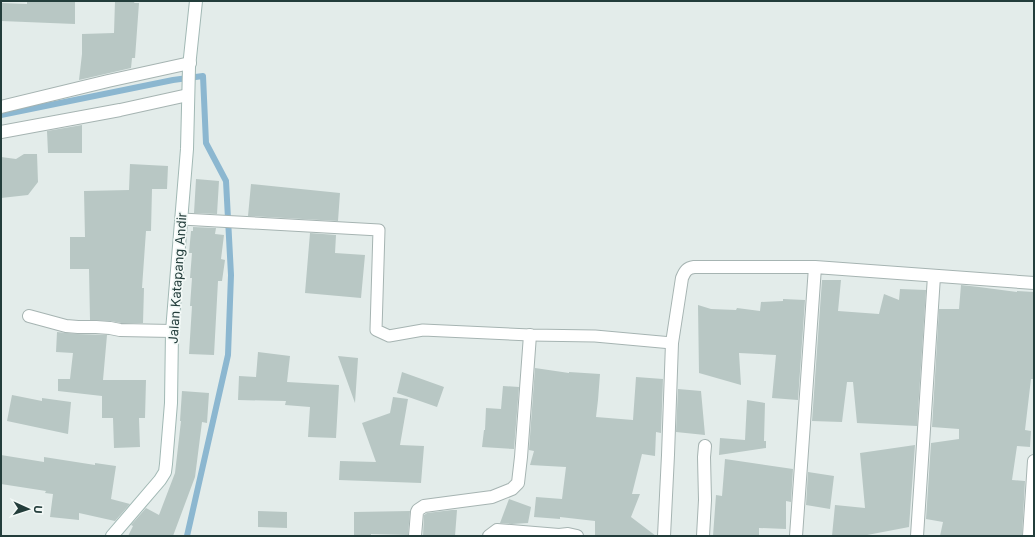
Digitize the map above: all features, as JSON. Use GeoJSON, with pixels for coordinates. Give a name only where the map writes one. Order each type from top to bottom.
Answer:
{"type":"FeatureCollection","features":[{"type":"Feature","properties":{"kind":"street","name":"Jalan Katapang Andir"},"geometry":{"type":"LineString","coordinates":[[112,536],[160,480],[165,472],[171,403],[172,331],[187,149],[189,65],[196,1]]}},
{"type":"Feature","properties":{"kind":"street"},"geometry":{"type":"LineString","coordinates":[[1,107],[108,81],[189,65]]}},
{"type":"Feature","properties":{"kind":"street"},"geometry":{"type":"LineString","coordinates":[[1,132],[120,110],[188,90]]}},
{"type":"Feature","properties":{"kind":"street"},"geometry":{"type":"LineString","coordinates":[[664,536],[669,448],[672,343],[682,278],[686,269],[694,266],[814,267],[1034,283]]}},
{"type":"Feature","properties":{"kind":"street"},"geometry":{"type":"LineString","coordinates":[[796,536],[814,267]]}},
{"type":"Feature","properties":{"kind":"street"},"geometry":{"type":"LineString","coordinates":[[917,536],[934,276]]}},
{"type":"Feature","properties":{"kind":"street"},"geometry":{"type":"LineString","coordinates":[[29,316],[66,326],[172,331]]}},
{"type":"Feature","properties":{"kind":"street"},"geometry":{"type":"LineString","coordinates":[[415,536],[417,512],[424,506],[492,497],[512,489],[518,483],[530,335]]}},
{"type":"Feature","properties":{"kind":"street"},"geometry":{"type":"LineString","coordinates":[[703,536],[705,500],[704,457],[706,446]]}},
{"type":"Feature","properties":{"kind":"street"},"geometry":{"type":"LineString","coordinates":[[1029,536],[1034,461]]}},
{"type":"Feature","properties":{"kind":"street"},"geometry":{"type":"LineString","coordinates":[[489,536],[497,530],[559,535],[568,534],[578,536]]}},
{"type":"Feature","properties":{"kind":"lane"},"geometry":{"type":"LineString","coordinates":[[182,219],[379,230],[376,330],[389,336],[424,330],[530,335],[596,336],[672,343]]}},
{"type":"Feature","properties":{"kind":"building"},"geometry":{"type":"Polygon","coordinates":[[[27,1],[75,1],[75,24],[1,21],[1,3],[27,4],[27,1]]]}},
{"type":"Feature","properties":{"kind":"building"},"geometry":{"type":"Polygon","coordinates":[[[115,1],[135,1],[134,3],[139,3],[135,58],[132,58],[131,68],[79,80],[82,54],[82,34],[114,33],[115,1]]]}},
{"type":"Feature","properties":{"kind":"building"},"geometry":{"type":"Polygon","coordinates":[[[82,125],[82,153],[48,153],[47,131],[82,125]]]}},
{"type":"Feature","properties":{"kind":"building"},"geometry":{"type":"Polygon","coordinates":[[[24,154],[37,154],[38,182],[28,195],[1,198],[1,157],[16,159],[24,154]]]}},
{"type":"Feature","properties":{"kind":"building"},"geometry":{"type":"Polygon","coordinates":[[[130,164],[168,166],[167,189],[152,189],[151,231],[146,231],[142,288],[144,288],[143,323],[121,323],[90,320],[89,269],[70,269],[70,237],[85,237],[84,191],[129,190],[130,164]]]}},
{"type":"Feature","properties":{"kind":"building"},"geometry":{"type":"Polygon","coordinates":[[[196,179],[219,181],[217,214],[194,213],[196,179]]]}},
{"type":"Feature","properties":{"kind":"building"},"geometry":{"type":"Polygon","coordinates":[[[251,184],[340,193],[338,221],[248,216],[251,184]]]}},
{"type":"Feature","properties":{"kind":"building"},"geometry":{"type":"Polygon","coordinates":[[[193,227],[216,228],[215,234],[224,235],[221,259],[225,260],[222,281],[218,281],[214,355],[189,354],[192,306],[190,306],[192,278],[190,278],[192,253],[189,253],[191,231],[193,231],[193,227]]]}},
{"type":"Feature","properties":{"kind":"building"},"geometry":{"type":"Polygon","coordinates":[[[310,233],[336,235],[335,253],[365,255],[361,298],[305,293],[310,233]]]}},
{"type":"Feature","properties":{"kind":"building"},"geometry":{"type":"Polygon","coordinates":[[[822,280],[841,280],[838,311],[879,314],[884,294],[899,300],[900,289],[926,290],[917,426],[857,423],[853,382],[847,382],[842,422],[812,421],[822,280]]]}},
{"type":"Feature","properties":{"kind":"building"},"geometry":{"type":"Polygon","coordinates":[[[961,285],[1017,292],[1034,292],[1034,379],[1031,379],[1025,430],[1031,431],[1030,447],[1017,446],[1012,480],[1025,481],[1022,536],[940,536],[943,522],[926,519],[931,443],[959,439],[959,429],[932,427],[939,309],[959,309],[961,285]]]}},
{"type":"Feature","properties":{"kind":"building"},"geometry":{"type":"Polygon","coordinates":[[[783,299],[805,300],[798,400],[772,398],[776,355],[739,353],[741,385],[699,373],[698,305],[711,309],[736,310],[737,308],[760,311],[761,302],[783,301],[783,299]]]}},
{"type":"Feature","properties":{"kind":"building"},"geometry":{"type":"Polygon","coordinates":[[[57,332],[107,335],[103,380],[146,380],[145,418],[139,418],[140,447],[114,448],[113,418],[102,418],[102,396],[58,391],[58,379],[70,379],[73,353],[56,352],[57,332]]]}},
{"type":"Feature","properties":{"kind":"building"},"geometry":{"type":"Polygon","coordinates":[[[258,352],[290,356],[287,382],[339,385],[336,438],[308,437],[310,407],[285,405],[286,401],[238,400],[239,376],[256,377],[258,352]]]}},
{"type":"Feature","properties":{"kind":"building"},"geometry":{"type":"Polygon","coordinates":[[[338,356],[358,358],[355,403],[338,356]]]}},
{"type":"Feature","properties":{"kind":"building"},"geometry":{"type":"Polygon","coordinates":[[[535,368],[569,373],[600,374],[596,417],[633,420],[636,377],[663,379],[661,433],[656,432],[655,456],[642,454],[632,494],[640,494],[631,517],[656,536],[595,536],[595,521],[560,517],[560,519],[534,517],[536,497],[562,499],[566,467],[530,465],[534,451],[529,450],[535,368]]]}},
{"type":"Feature","properties":{"kind":"building"},"geometry":{"type":"Polygon","coordinates":[[[402,372],[444,387],[437,407],[397,393],[402,372]]]}},
{"type":"Feature","properties":{"kind":"building"},"geometry":{"type":"Polygon","coordinates":[[[503,386],[519,387],[514,449],[482,447],[485,430],[486,408],[501,409],[503,386]]]}},
{"type":"Feature","properties":{"kind":"building"},"geometry":{"type":"Polygon","coordinates":[[[678,389],[701,391],[705,435],[676,432],[678,389]]]}},
{"type":"Feature","properties":{"kind":"building"},"geometry":{"type":"Polygon","coordinates":[[[182,391],[209,393],[207,423],[202,422],[195,477],[173,536],[128,536],[133,526],[131,525],[146,508],[159,515],[175,473],[181,421],[182,391]]]}},
{"type":"Feature","properties":{"kind":"building"},"geometry":{"type":"Polygon","coordinates":[[[12,395],[42,401],[42,398],[71,402],[68,434],[7,421],[12,395]]]}},
{"type":"Feature","properties":{"kind":"building"},"geometry":{"type":"Polygon","coordinates":[[[393,397],[408,399],[400,445],[424,446],[421,483],[339,480],[340,461],[376,462],[362,423],[390,413],[393,397]]]}},
{"type":"Feature","properties":{"kind":"building"},"geometry":{"type":"Polygon","coordinates":[[[747,400],[765,403],[764,441],[766,441],[766,448],[719,455],[720,438],[745,440],[747,400]]]}},
{"type":"Feature","properties":{"kind":"building"},"geometry":{"type":"Polygon","coordinates":[[[915,445],[909,527],[862,536],[832,536],[835,505],[865,508],[860,453],[915,445]]]}},
{"type":"Feature","properties":{"kind":"building"},"geometry":{"type":"Polygon","coordinates":[[[1,455],[44,462],[44,457],[95,465],[95,463],[116,466],[111,499],[130,504],[115,521],[79,513],[79,520],[50,517],[53,494],[45,493],[46,491],[1,484],[1,455]]]}},
{"type":"Feature","properties":{"kind":"building"},"geometry":{"type":"Polygon","coordinates":[[[725,459],[793,469],[791,502],[786,501],[786,529],[759,528],[759,536],[713,536],[716,495],[722,496],[725,459]]]}},
{"type":"Feature","properties":{"kind":"building"},"geometry":{"type":"Polygon","coordinates":[[[808,472],[834,476],[830,509],[806,505],[808,472]]]}},
{"type":"Feature","properties":{"kind":"building"},"geometry":{"type":"Polygon","coordinates":[[[509,499],[531,507],[528,523],[500,523],[509,499]]]}},
{"type":"Feature","properties":{"kind":"building"},"geometry":{"type":"Polygon","coordinates":[[[457,510],[455,536],[423,536],[424,515],[427,513],[457,510]]]}},
{"type":"Feature","properties":{"kind":"building"},"geometry":{"type":"Polygon","coordinates":[[[258,511],[287,512],[287,528],[258,527],[258,511]]]}},
{"type":"Feature","properties":{"kind":"building"},"geometry":{"type":"Polygon","coordinates":[[[410,511],[408,535],[371,534],[371,536],[354,536],[354,512],[410,511]]]}},
{"type":"Feature","properties":{"kind":"waterway"},"geometry":{"type":"LineString","coordinates":[[1,115],[173,80],[203,76],[206,143],[226,181],[231,275],[228,355],[187,536]]}}]}
